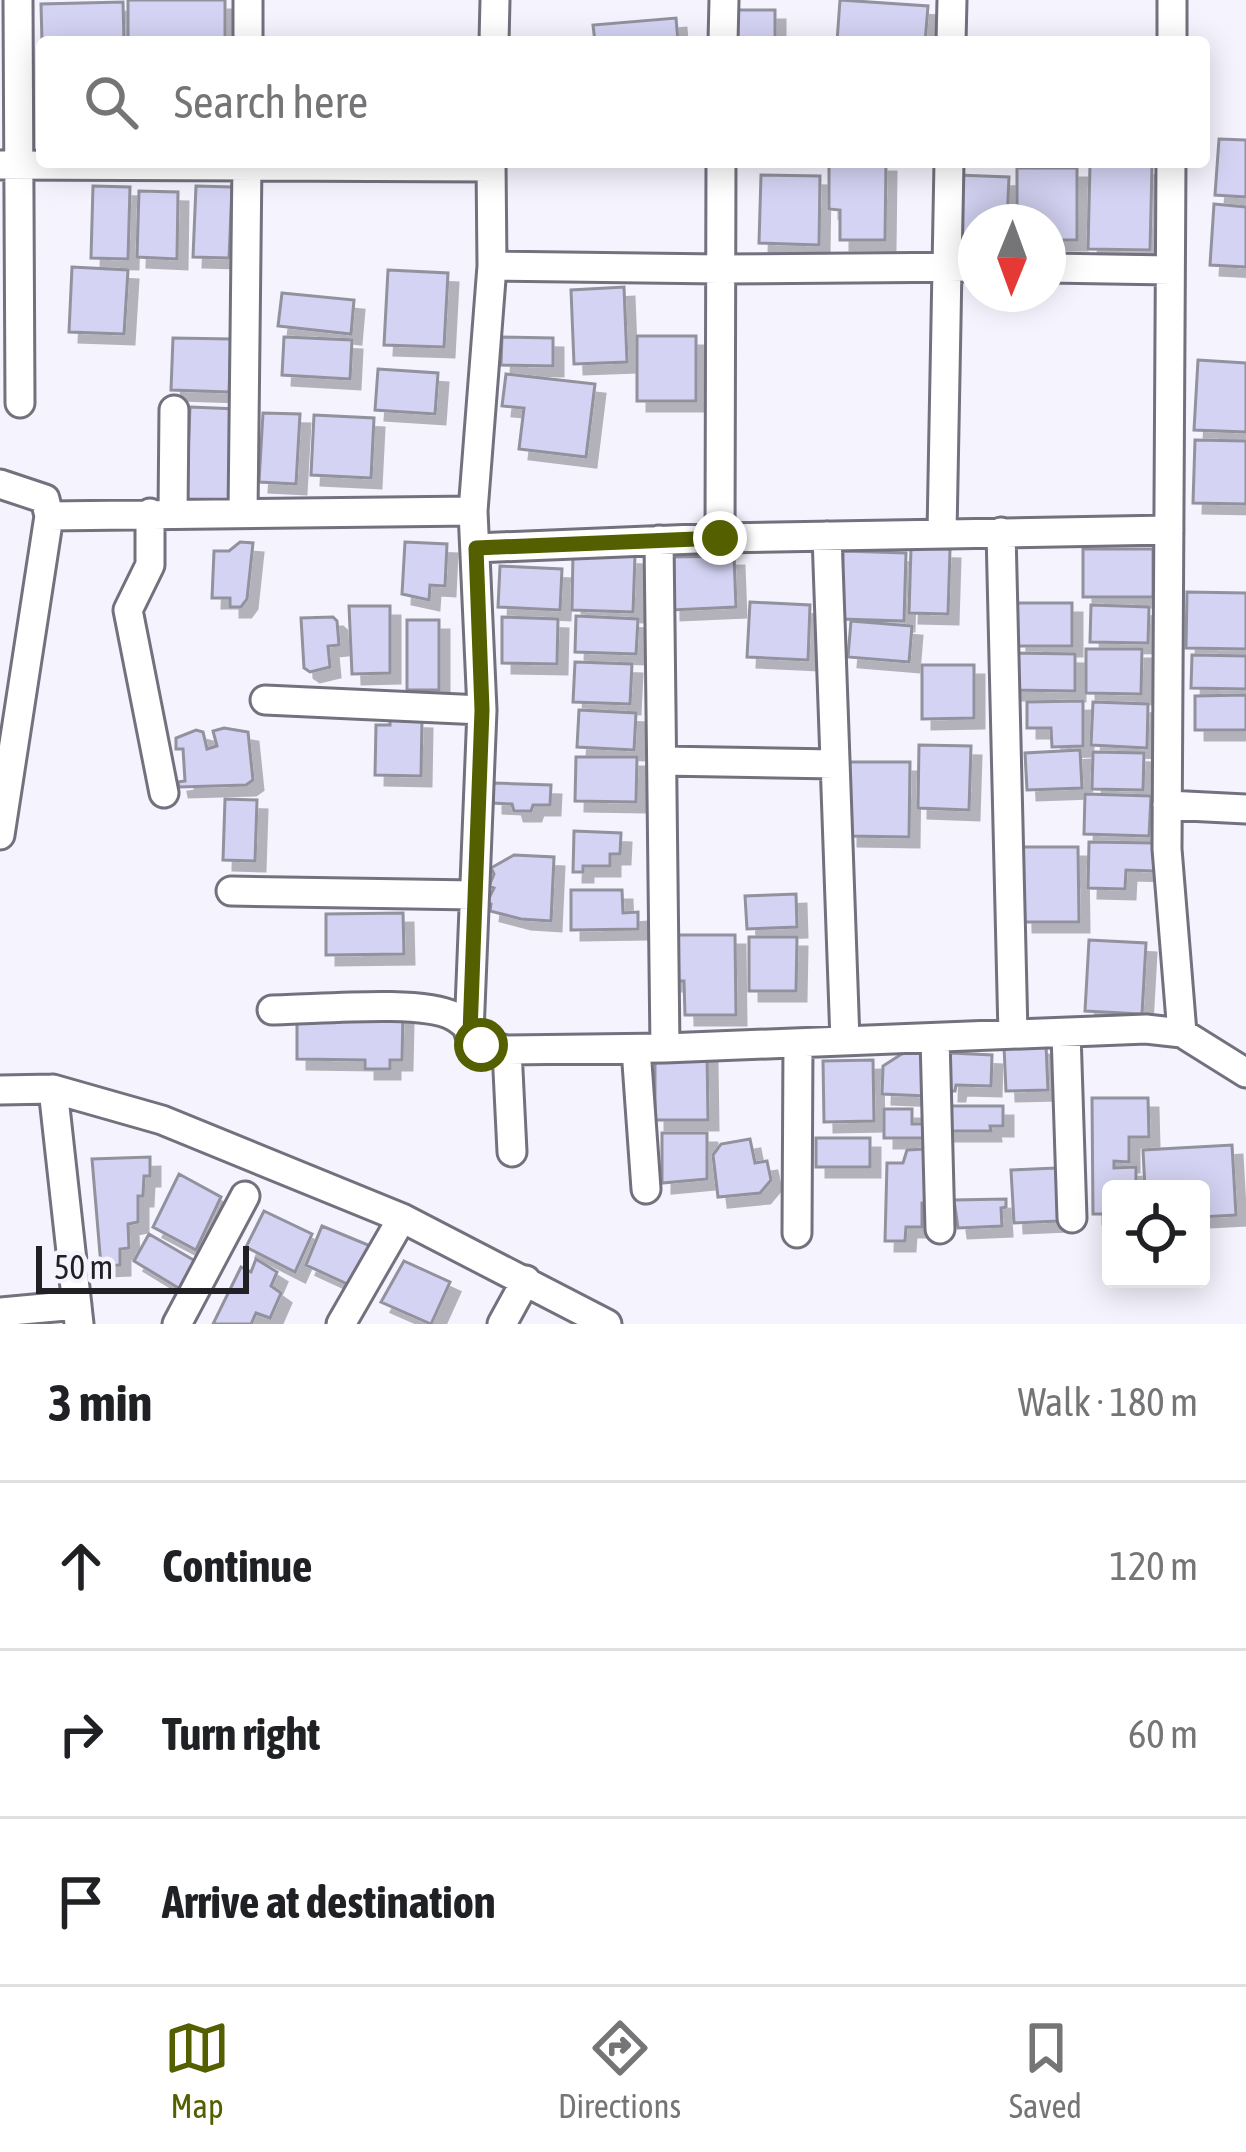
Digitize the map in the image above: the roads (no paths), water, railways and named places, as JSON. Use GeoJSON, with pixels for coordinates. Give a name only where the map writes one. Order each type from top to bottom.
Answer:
{"type":"FeatureCollection","features":[{"type":"Feature","properties":{"kind":"street"},"geometry":{"type":"LineString","coordinates":[[18,0],[9,165],[10,327],[20,403]]}},
{"type":"Feature","properties":{"kind":"street"},"geometry":{"type":"LineString","coordinates":[[248,0],[248,36]]}},
{"type":"Feature","properties":{"kind":"street"},"geometry":{"type":"LineString","coordinates":[[494,36],[495,0]]}},
{"type":"Feature","properties":{"kind":"street"},"geometry":{"type":"LineString","coordinates":[[723,36],[724,0]]}},
{"type":"Feature","properties":{"kind":"street"},"geometry":{"type":"LineString","coordinates":[[951,36],[952,0]]}},
{"type":"Feature","properties":{"kind":"street"},"geometry":{"type":"LineString","coordinates":[[1172,0],[1172,36]]}},
{"type":"Feature","properties":{"kind":"street"},"geometry":{"type":"LineString","coordinates":[[243,513],[248,168]]}},
{"type":"Feature","properties":{"kind":"street"},"geometry":{"type":"LineString","coordinates":[[470,1033],[482,710],[473,511],[492,266],[491,168]]}},
{"type":"Feature","properties":{"kind":"street"},"geometry":{"type":"LineString","coordinates":[[720,538],[721,168]]}},
{"type":"Feature","properties":{"kind":"street"},"geometry":{"type":"LineString","coordinates":[[942,533],[949,168]]}},
{"type":"Feature","properties":{"kind":"street"},"geometry":{"type":"LineString","coordinates":[[1171,168],[1166,849],[1182,1033]]}},
{"type":"Feature","properties":{"kind":"street"},"geometry":{"type":"LineString","coordinates":[[492,266],[958,266]]}},
{"type":"Feature","properties":{"kind":"street"},"geometry":{"type":"LineString","coordinates":[[1066,268],[1170,270]]}},
{"type":"Feature","properties":{"kind":"street"},"geometry":{"type":"LineString","coordinates":[[164,794],[128,610],[150,565],[162,513],[174,410]]}},
{"type":"Feature","properties":{"kind":"street"},"geometry":{"type":"LineString","coordinates":[[0,484],[45,499],[49,516],[0,835]]}},
{"type":"Feature","properties":{"kind":"street"},"geometry":{"type":"LineString","coordinates":[[49,516],[473,511]]}},
{"type":"Feature","properties":{"kind":"street"},"geometry":{"type":"LineString","coordinates":[[476,548],[720,538],[1169,530]]}},
{"type":"Feature","properties":{"kind":"street"},"geometry":{"type":"LineString","coordinates":[[1001,532],[1012,1034]]}},
{"type":"Feature","properties":{"kind":"street"},"geometry":{"type":"LineString","coordinates":[[827,536],[845,1041]]}},
{"type":"Feature","properties":{"kind":"street"},"geometry":{"type":"LineString","coordinates":[[659,540],[665,1048]]}},
{"type":"Feature","properties":{"kind":"street"},"geometry":{"type":"LineString","coordinates":[[265,700],[482,710]]}},
{"type":"Feature","properties":{"kind":"street"},"geometry":{"type":"LineString","coordinates":[[662,761],[835,764]]}},
{"type":"Feature","properties":{"kind":"street"},"geometry":{"type":"LineString","coordinates":[[1167,805],[1246,809]]}},
{"type":"Feature","properties":{"kind":"street"},"geometry":{"type":"LineString","coordinates":[[231,891],[475,895]]}},
{"type":"Feature","properties":{"kind":"street"},"geometry":{"type":"LineString","coordinates":[[272,1010],[421,1009],[454,1017],[481,1045],[507,1050],[1147,1029],[1182,1033],[1246,1073]]}},
{"type":"Feature","properties":{"kind":"street"},"geometry":{"type":"LineString","coordinates":[[1066,1033],[1072,1218]]}},
{"type":"Feature","properties":{"kind":"street"},"geometry":{"type":"LineString","coordinates":[[934,1038],[940,1229]]}},
{"type":"Feature","properties":{"kind":"street"},"geometry":{"type":"LineString","coordinates":[[797,1043],[797,1233]]}},
{"type":"Feature","properties":{"kind":"street"},"geometry":{"type":"LineString","coordinates":[[636,1049],[646,1189]]}},
{"type":"Feature","properties":{"kind":"street"},"geometry":{"type":"LineString","coordinates":[[507,1050],[512,1152]]}},
{"type":"Feature","properties":{"kind":"street"},"geometry":{"type":"LineString","coordinates":[[0,1312],[78,1314],[52,1089]]}},
{"type":"Feature","properties":{"kind":"street"},"geometry":{"type":"LineString","coordinates":[[0,1090],[52,1089],[162,1120],[402,1218],[607,1324]]}},
{"type":"Feature","properties":{"kind":"street"},"geometry":{"type":"LineString","coordinates":[[177,1324],[245,1196]]}},
{"type":"Feature","properties":{"kind":"street"},"geometry":{"type":"LineString","coordinates":[[341,1324],[402,1218]]}},
{"type":"Feature","properties":{"kind":"street"},"geometry":{"type":"LineString","coordinates":[[502,1324],[526,1280]]}}]}
